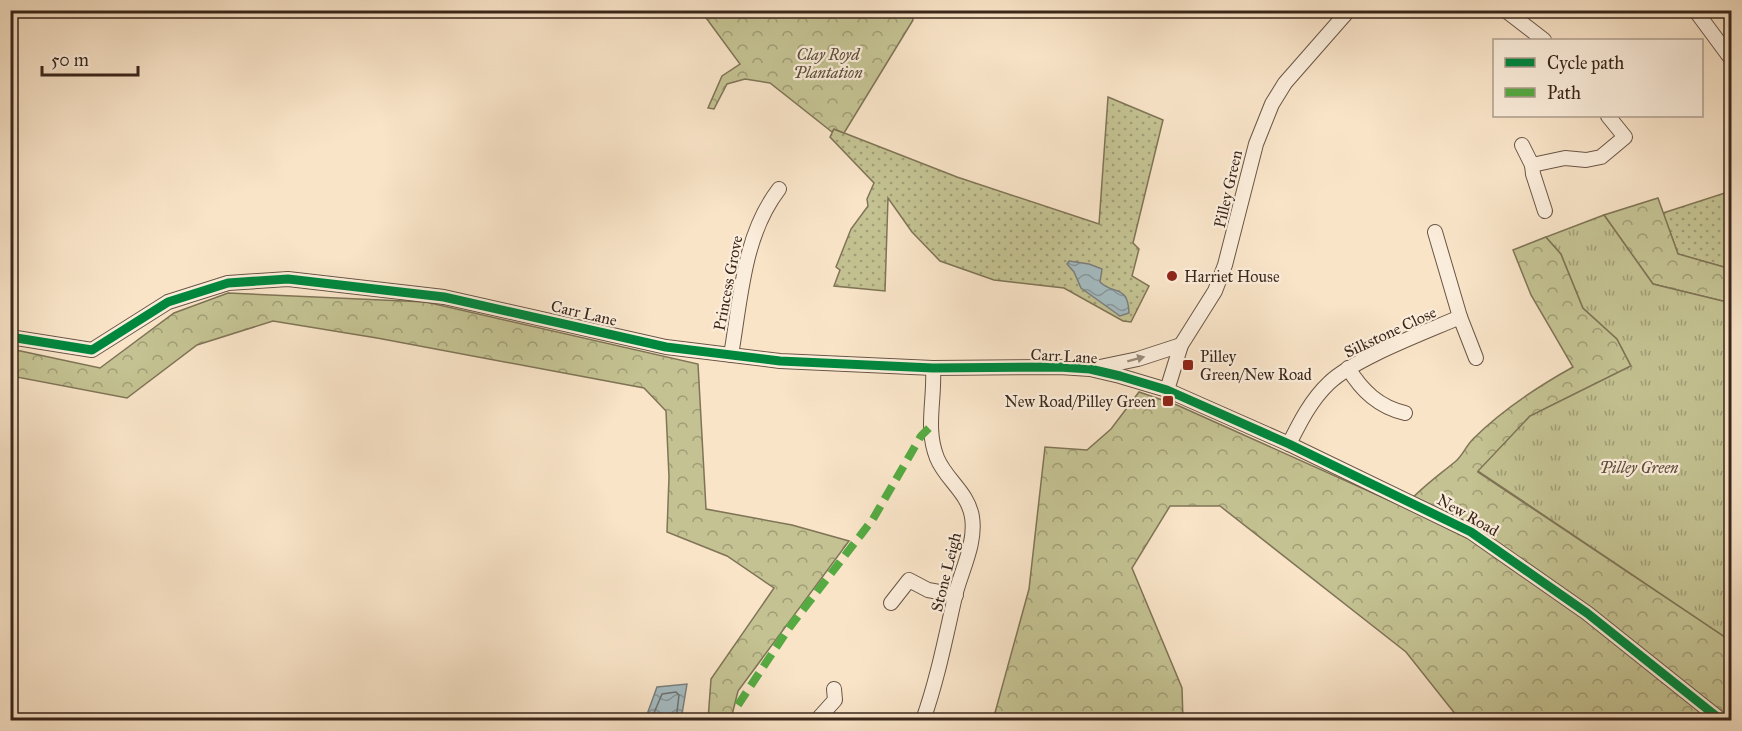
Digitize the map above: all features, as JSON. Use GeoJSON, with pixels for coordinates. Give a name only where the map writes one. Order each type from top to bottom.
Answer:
{"type":"FeatureCollection","features":[{"type":"Feature","properties":{"kind":"street","name":"Pilley Green"},"geometry":{"type":"LineString","coordinates":[[1167,390],[1181,345],[1215,291],[1225,265],[1256,144],[1272,104],[1285,82],[1349,10]]}},
{"type":"Feature","properties":{"kind":"street"},"geometry":{"type":"LineString","coordinates":[[1504,10],[1543,39]]}},
{"type":"Feature","properties":{"kind":"street"},"geometry":{"type":"LineString","coordinates":[[1695,10],[1731,60]]}},
{"type":"Feature","properties":{"kind":"street"},"geometry":{"type":"LineString","coordinates":[[1609,117],[1635,149]]}},
{"type":"Feature","properties":{"kind":"street"},"geometry":{"type":"LineString","coordinates":[[1532,165],[1565,158],[1586,160],[1600,157],[1625,137]]}},
{"type":"Feature","properties":{"kind":"street"},"geometry":{"type":"LineString","coordinates":[[1522,145],[1532,165],[1545,211]]}},
{"type":"Feature","properties":{"kind":"street","name":"Princess Grove"},"geometry":{"type":"LineString","coordinates":[[731,355],[749,248],[765,207],[779,189]]}},
{"type":"Feature","properties":{"kind":"street"},"geometry":{"type":"LineString","coordinates":[[1435,232],[1460,317]]}},
{"type":"Feature","properties":{"kind":"street","name":"Carr Lane"},"geometry":{"type":"LineString","coordinates":[[10,337],[92,350],[168,302],[228,283],[288,279],[444,297],[666,347],[780,361],[933,368],[1090,369],[1138,359],[1181,345]]}},
{"type":"Feature","properties":{"kind":"street","name":"Silkstone Close"},"geometry":{"type":"LineString","coordinates":[[1288,444],[1311,402],[1330,382],[1348,368],[1460,317],[1476,358]]}},
{"type":"Feature","properties":{"kind":"street","name":"Stone Leigh"},"geometry":{"type":"LineString","coordinates":[[923,720],[938,678],[956,595],[974,530],[967,500],[939,462],[933,447],[929,428],[933,368]]}},
{"type":"Feature","properties":{"kind":"street"},"geometry":{"type":"LineString","coordinates":[[1348,368],[1374,400],[1390,410],[1405,413]]}},
{"type":"Feature","properties":{"kind":"street","name":"Carr Lane"},"geometry":{"type":"LineString","coordinates":[[1090,369],[1167,390]]}},
{"type":"Feature","properties":{"kind":"street","name":"New Road"},"geometry":{"type":"LineString","coordinates":[[1167,390],[1288,444],[1471,532],[1587,613],[1721,720]]}},
{"type":"Feature","properties":{"kind":"street"},"geometry":{"type":"LineString","coordinates":[[891,603],[909,580],[927,590],[956,595]]}},
{"type":"Feature","properties":{"kind":"street"},"geometry":{"type":"LineString","coordinates":[[817,720],[835,700],[834,689]]}},
{"type":"Feature","properties":{"kind":"green space","name":"Clay Royd Plantation"},"geometry":{"type":"Polygon","coordinates":[[[701,11],[911,11],[913,20],[844,133],[834,129],[832,132],[770,83],[745,79],[727,84],[714,109],[708,108],[722,76],[740,64],[701,11]]]}},
{"type":"Feature","properties":{"kind":"green space"},"geometry":{"type":"Polygon","coordinates":[[[1108,97],[1163,120],[1133,243],[1139,249],[1132,276],[1149,286],[1131,322],[1123,321],[1064,288],[994,280],[940,261],[912,232],[888,198],[885,291],[834,286],[840,270],[836,267],[851,229],[868,206],[867,199],[874,183],[830,137],[834,129],[957,177],[1099,224],[1108,97]]]}},
{"type":"Feature","properties":{"kind":"green space"},"geometry":{"type":"Polygon","coordinates":[[[1731,191],[1731,269],[1678,254],[1663,213],[1731,191]]]}},
{"type":"Feature","properties":{"kind":"green space"},"geometry":{"type":"Polygon","coordinates":[[[1658,198],[1678,254],[1731,269],[1731,303],[1653,284],[1604,215],[1658,198]]]}},
{"type":"Feature","properties":{"kind":"green space","name":"Pilley Green"},"geometry":{"type":"Polygon","coordinates":[[[1604,215],[1653,284],[1731,303],[1731,641],[1478,471],[1530,416],[1631,366],[1617,339],[1583,308],[1561,254],[1546,237],[1604,215]]]}},
{"type":"Feature","properties":{"kind":"green space"},"geometry":{"type":"Polygon","coordinates":[[[1546,237],[1561,254],[1583,308],[1617,339],[1631,366],[1530,416],[1478,472],[1731,641],[1731,704],[1719,720],[1460,720],[1406,652],[1220,506],[1170,506],[1132,568],[1182,688],[1183,720],[993,720],[1029,589],[1045,447],[1087,450],[1111,429],[1139,392],[1177,405],[1404,507],[1422,488],[1456,461],[1473,439],[1496,418],[1533,391],[1573,367],[1531,295],[1513,250],[1546,237]]]}},
{"type":"Feature","properties":{"kind":"green space"},"geometry":{"type":"Polygon","coordinates":[[[228,293],[426,302],[698,364],[706,509],[792,525],[849,541],[738,691],[732,715],[737,717],[736,720],[708,720],[711,679],[774,588],[727,556],[667,532],[669,477],[666,411],[644,388],[273,321],[197,345],[127,398],[11,376],[11,349],[100,368],[174,313],[228,293]]]}},
{"type":"Feature","properties":{"kind":"water"},"geometry":{"type":"Polygon","coordinates":[[[1069,261],[1102,269],[1100,282],[1123,294],[1129,313],[1120,316],[1081,288],[1074,272],[1067,264],[1069,261]]]}},
{"type":"Feature","properties":{"kind":"water"},"geometry":{"type":"Polygon","coordinates":[[[687,684],[681,720],[645,720],[657,687],[687,684]]]}},
{"type":"Feature","properties":{"kind":"marked path"},"geometry":{"type":"LineString","coordinates":[[738,705],[789,628],[873,519],[921,436],[929,428]]}},
{"type":"Feature","properties":{"kind":"cycle path"},"geometry":{"type":"LineString","coordinates":[[10,337],[92,350],[168,302],[228,283],[288,279],[444,297],[666,347],[780,361],[933,368],[1059,367],[1090,369],[1167,390],[1289,444],[1471,532],[1587,613],[1721,720]]}},
{"type":"Feature","properties":{"kind":"place","name":"Harriet House"},"geometry":{"type":"Point","coordinates":[1172,276]}},
{"type":"Feature","properties":{"kind":"place","name":"Pilley Green/New Road"},"geometry":{"type":"Point","coordinates":[1188,365]}},
{"type":"Feature","properties":{"kind":"place","name":"New Road/Pilley Green"},"geometry":{"type":"Point","coordinates":[1168,401]}}]}
